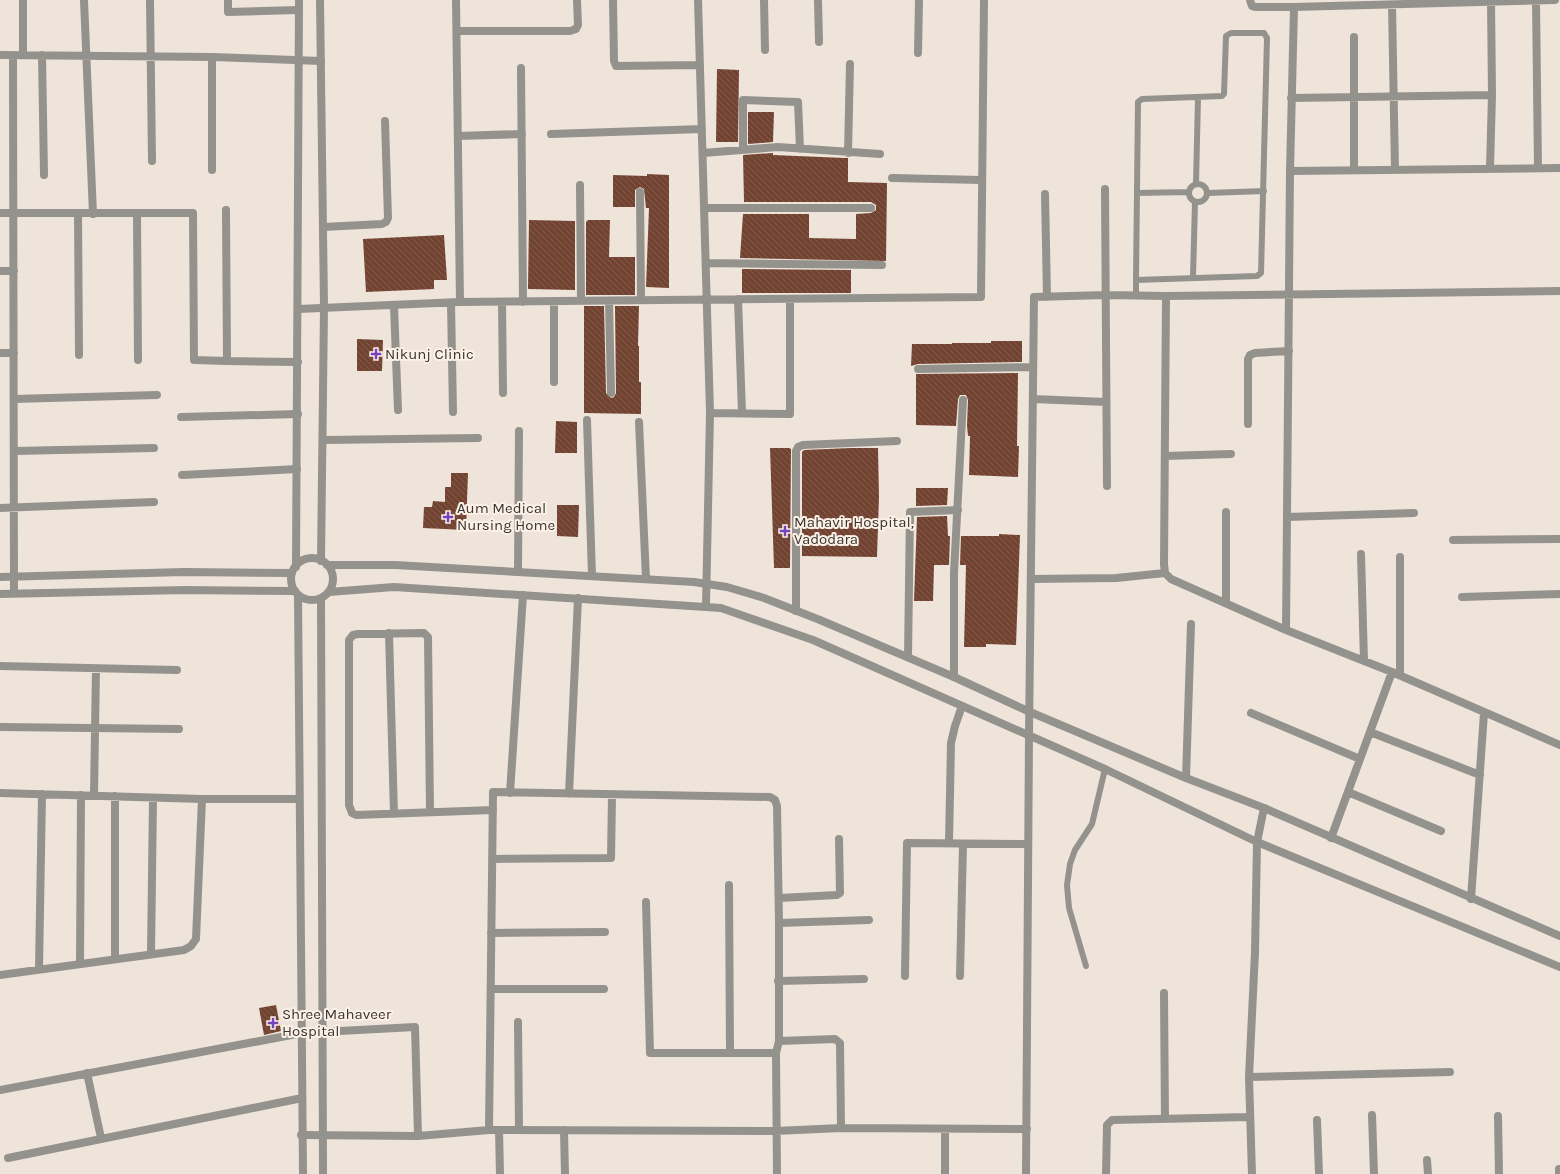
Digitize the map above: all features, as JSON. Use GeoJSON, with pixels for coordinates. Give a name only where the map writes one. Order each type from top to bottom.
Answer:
{"type":"FeatureCollection","features":[{"type":"Feature","properties":{"kind":"street"},"geometry":{"type":"LineString","coordinates":[[22,0],[23,56]]}},
{"type":"Feature","properties":{"kind":"street"},"geometry":{"type":"LineString","coordinates":[[84,0],[85,56],[93,214]]}},
{"type":"Feature","properties":{"kind":"street"},"geometry":{"type":"LineString","coordinates":[[150,0],[152,161]]}},
{"type":"Feature","properties":{"kind":"street"},"geometry":{"type":"LineString","coordinates":[[228,0],[228,12],[298,10]]}},
{"type":"Feature","properties":{"kind":"street"},"geometry":{"type":"LineString","coordinates":[[299,0],[298,414],[294,570],[292,580],[297,593],[298,799],[302,1033],[301,1135],[303,1174]]}},
{"type":"Feature","properties":{"kind":"street"},"geometry":{"type":"LineString","coordinates":[[0,594],[185,590],[297,593],[309,600],[321,598],[329,592],[333,583],[333,576],[324,563],[324,440],[322,364],[324,307],[320,0]]}},
{"type":"Feature","properties":{"kind":"street"},"geometry":{"type":"LineString","coordinates":[[456,0],[460,302]]}},
{"type":"Feature","properties":{"kind":"street"},"geometry":{"type":"LineString","coordinates":[[456,31],[570,31],[576,29],[578,25],[578,0]]}},
{"type":"Feature","properties":{"kind":"street"},"geometry":{"type":"LineString","coordinates":[[613,0],[614,61],[616,66],[700,65]]}},
{"type":"Feature","properties":{"kind":"street"},"geometry":{"type":"LineString","coordinates":[[698,0],[708,299],[710,413],[706,606]]}},
{"type":"Feature","properties":{"kind":"street"},"geometry":{"type":"LineString","coordinates":[[764,0],[765,50]]}},
{"type":"Feature","properties":{"kind":"street"},"geometry":{"type":"LineString","coordinates":[[818,0],[819,42]]}},
{"type":"Feature","properties":{"kind":"street"},"geometry":{"type":"LineString","coordinates":[[918,53],[919,0]]}},
{"type":"Feature","properties":{"kind":"street"},"geometry":{"type":"LineString","coordinates":[[298,309],[460,302],[981,298],[984,0]]}},
{"type":"Feature","properties":{"kind":"street"},"geometry":{"type":"LineString","coordinates":[[1250,0],[1252,6],[1256,7],[1555,0]]}},
{"type":"Feature","properties":{"kind":"street"},"geometry":{"type":"LineString","coordinates":[[1490,168],[1492,95],[1491,1]]}},
{"type":"Feature","properties":{"kind":"street"},"geometry":{"type":"LineString","coordinates":[[1536,1],[1538,168]]}},
{"type":"Feature","properties":{"kind":"street"},"geometry":{"type":"LineString","coordinates":[[1392,5],[1395,169]]}},
{"type":"Feature","properties":{"kind":"street"},"geometry":{"type":"LineString","coordinates":[[1286,630],[1290,171],[1294,7]]}},
{"type":"Feature","properties":{"kind":"street"},"geometry":{"type":"LineString","coordinates":[[1354,37],[1354,170]]}},
{"type":"Feature","properties":{"kind":"street"},"geometry":{"type":"LineString","coordinates":[[0,55],[212,57],[298,61],[321,60]]}},
{"type":"Feature","properties":{"kind":"street"},"geometry":{"type":"LineString","coordinates":[[42,55],[44,175]]}},
{"type":"Feature","properties":{"kind":"street"},"geometry":{"type":"LineString","coordinates":[[13,56],[14,593]]}},
{"type":"Feature","properties":{"kind":"street"},"geometry":{"type":"LineString","coordinates":[[212,57],[212,170]]}},
{"type":"Feature","properties":{"kind":"street"},"geometry":{"type":"LineString","coordinates":[[848,153],[850,64]]}},
{"type":"Feature","properties":{"kind":"street"},"geometry":{"type":"LineString","coordinates":[[521,68],[523,302]]}},
{"type":"Feature","properties":{"kind":"street"},"geometry":{"type":"LineString","coordinates":[[1291,98],[1492,95]]}},
{"type":"Feature","properties":{"kind":"street"},"geometry":{"type":"LineString","coordinates":[[743,149],[743,100],[798,102],[800,149]]}},
{"type":"Feature","properties":{"kind":"street"},"geometry":{"type":"LineString","coordinates":[[323,227],[382,224],[386,222],[388,218],[385,121]]}},
{"type":"Feature","properties":{"kind":"street"},"geometry":{"type":"LineString","coordinates":[[551,134],[702,129]]}},
{"type":"Feature","properties":{"kind":"street"},"geometry":{"type":"LineString","coordinates":[[458,136],[522,134]]}},
{"type":"Feature","properties":{"kind":"street"},"geometry":{"type":"LineString","coordinates":[[703,153],[778,146],[848,153],[880,154]]}},
{"type":"Feature","properties":{"kind":"street"},"geometry":{"type":"LineString","coordinates":[[1290,171],[1560,168]]}},
{"type":"Feature","properties":{"kind":"street"},"geometry":{"type":"LineString","coordinates":[[892,178],[982,180]]}},
{"type":"Feature","properties":{"kind":"street"},"geometry":{"type":"LineString","coordinates":[[580,185],[581,301]]}},
{"type":"Feature","properties":{"kind":"street"},"geometry":{"type":"LineString","coordinates":[[1105,189],[1107,486]]}},
{"type":"Feature","properties":{"kind":"street"},"geometry":{"type":"LineString","coordinates":[[640,192],[641,300]]}},
{"type":"Feature","properties":{"kind":"street"},"geometry":{"type":"LineString","coordinates":[[1045,194],[1047,297]]}},
{"type":"Feature","properties":{"kind":"street"},"geometry":{"type":"LineString","coordinates":[[705,208],[871,208]]}},
{"type":"Feature","properties":{"kind":"street"},"geometry":{"type":"LineString","coordinates":[[226,210],[227,361]]}},
{"type":"Feature","properties":{"kind":"street"},"geometry":{"type":"LineString","coordinates":[[0,213],[194,213],[194,360],[298,362]]}},
{"type":"Feature","properties":{"kind":"street"},"geometry":{"type":"LineString","coordinates":[[78,214],[78,355]]}},
{"type":"Feature","properties":{"kind":"street"},"geometry":{"type":"LineString","coordinates":[[137,214],[138,360]]}},
{"type":"Feature","properties":{"kind":"street"},"geometry":{"type":"LineString","coordinates":[[706,262],[882,265]]}},
{"type":"Feature","properties":{"kind":"street"},"geometry":{"type":"LineString","coordinates":[[0,271],[14,271]]}},
{"type":"Feature","properties":{"kind":"street"},"geometry":{"type":"LineString","coordinates":[[1026,1174],[1034,297],[1560,291]]}},
{"type":"Feature","properties":{"kind":"street"},"geometry":{"type":"LineString","coordinates":[[1166,296],[1165,573],[1171,579],[1286,630],[1396,674],[1560,745]]}},
{"type":"Feature","properties":{"kind":"street"},"geometry":{"type":"LineString","coordinates":[[738,299],[742,413]]}},
{"type":"Feature","properties":{"kind":"street"},"geometry":{"type":"LineString","coordinates":[[710,413],[790,414],[790,299]]}},
{"type":"Feature","properties":{"kind":"street"},"geometry":{"type":"LineString","coordinates":[[609,300],[611,393]]}},
{"type":"Feature","properties":{"kind":"street"},"geometry":{"type":"LineString","coordinates":[[554,301],[554,382]]}},
{"type":"Feature","properties":{"kind":"street"},"geometry":{"type":"LineString","coordinates":[[502,302],[503,393]]}},
{"type":"Feature","properties":{"kind":"street"},"geometry":{"type":"LineString","coordinates":[[451,303],[454,412]]}},
{"type":"Feature","properties":{"kind":"street"},"geometry":{"type":"LineString","coordinates":[[394,306],[398,410]]}},
{"type":"Feature","properties":{"kind":"street"},"geometry":{"type":"LineString","coordinates":[[1248,424],[1248,358],[1250,355],[1255,353],[1289,351]]}},
{"type":"Feature","properties":{"kind":"street"},"geometry":{"type":"LineString","coordinates":[[0,353],[14,353]]}},
{"type":"Feature","properties":{"kind":"street"},"geometry":{"type":"LineString","coordinates":[[918,369],[1033,367]]}},
{"type":"Feature","properties":{"kind":"street"},"geometry":{"type":"LineString","coordinates":[[14,399],[157,395]]}},
{"type":"Feature","properties":{"kind":"street"},"geometry":{"type":"LineString","coordinates":[[1033,399],[1106,402]]}},
{"type":"Feature","properties":{"kind":"street"},"geometry":{"type":"LineString","coordinates":[[954,677],[954,573],[963,400]]}},
{"type":"Feature","properties":{"kind":"street"},"geometry":{"type":"LineString","coordinates":[[181,417],[298,414]]}},
{"type":"Feature","properties":{"kind":"street"},"geometry":{"type":"LineString","coordinates":[[587,420],[592,576]]}},
{"type":"Feature","properties":{"kind":"street"},"geometry":{"type":"LineString","coordinates":[[639,422],[646,579]]}},
{"type":"Feature","properties":{"kind":"street"},"geometry":{"type":"LineString","coordinates":[[518,572],[519,431]]}},
{"type":"Feature","properties":{"kind":"street"},"geometry":{"type":"LineString","coordinates":[[324,440],[478,438]]}},
{"type":"Feature","properties":{"kind":"street"},"geometry":{"type":"LineString","coordinates":[[796,611],[796,451],[798,447],[803,445],[897,441]]}},
{"type":"Feature","properties":{"kind":"street"},"geometry":{"type":"LineString","coordinates":[[14,451],[154,448]]}},
{"type":"Feature","properties":{"kind":"street"},"geometry":{"type":"LineString","coordinates":[[1165,456],[1231,454]]}},
{"type":"Feature","properties":{"kind":"street"},"geometry":{"type":"LineString","coordinates":[[182,475],[297,469]]}},
{"type":"Feature","properties":{"kind":"street"},"geometry":{"type":"LineString","coordinates":[[0,508],[154,502]]}},
{"type":"Feature","properties":{"kind":"street"},"geometry":{"type":"LineString","coordinates":[[908,657],[910,512],[958,510]]}},
{"type":"Feature","properties":{"kind":"street"},"geometry":{"type":"LineString","coordinates":[[1226,512],[1226,603]]}},
{"type":"Feature","properties":{"kind":"street"},"geometry":{"type":"LineString","coordinates":[[1287,517],[1414,513]]}},
{"type":"Feature","properties":{"kind":"street"},"geometry":{"type":"LineString","coordinates":[[1452,540],[1560,539]]}},
{"type":"Feature","properties":{"kind":"street"},"geometry":{"type":"LineString","coordinates":[[1362,554],[1364,661]]}},
{"type":"Feature","properties":{"kind":"street"},"geometry":{"type":"LineString","coordinates":[[1332,838],[1370,732],[1396,674],[1400,557]]}},
{"type":"Feature","properties":{"kind":"street"},"geometry":{"type":"LineString","coordinates":[[0,577],[294,570],[307,559],[324,563],[395,565],[646,579],[706,584],[742,591],[796,611],[908,657],[1030,712],[1186,778],[1264,808],[1471,899],[1560,936]]}},
{"type":"Feature","properties":{"kind":"street"},"geometry":{"type":"LineString","coordinates":[[1031,579],[1116,578],[1165,573]]}},
{"type":"Feature","properties":{"kind":"street"},"geometry":{"type":"LineString","coordinates":[[329,592],[394,587],[721,608],[812,640],[1105,769],[1257,842],[1560,967]]}},
{"type":"Feature","properties":{"kind":"street"},"geometry":{"type":"LineString","coordinates":[[1462,597],[1560,594]]}},
{"type":"Feature","properties":{"kind":"street"},"geometry":{"type":"LineString","coordinates":[[510,793],[523,595]]}},
{"type":"Feature","properties":{"kind":"street"},"geometry":{"type":"LineString","coordinates":[[321,598],[323,1174]]}},
{"type":"Feature","properties":{"kind":"street"},"geometry":{"type":"LineString","coordinates":[[569,794],[578,598]]}},
{"type":"Feature","properties":{"kind":"street"},"geometry":{"type":"LineString","coordinates":[[1186,778],[1191,624]]}},
{"type":"Feature","properties":{"kind":"street"},"geometry":{"type":"LineString","coordinates":[[389,633],[394,814]]}},
{"type":"Feature","properties":{"kind":"street"},"geometry":{"type":"LineString","coordinates":[[430,812],[428,637],[424,633],[358,634],[353,636],[349,640],[349,805],[352,813],[356,815],[493,810]]}},
{"type":"Feature","properties":{"kind":"street"},"geometry":{"type":"LineString","coordinates":[[0,666],[177,670]]}},
{"type":"Feature","properties":{"kind":"street"},"geometry":{"type":"LineString","coordinates":[[94,796],[96,669]]}},
{"type":"Feature","properties":{"kind":"street"},"geometry":{"type":"LineString","coordinates":[[949,843],[951,742],[962,706]]}},
{"type":"Feature","properties":{"kind":"street"},"geometry":{"type":"LineString","coordinates":[[1250,713],[1360,759]]}},
{"type":"Feature","properties":{"kind":"street"},"geometry":{"type":"LineString","coordinates":[[1471,899],[1484,713]]}},
{"type":"Feature","properties":{"kind":"street"},"geometry":{"type":"LineString","coordinates":[[0,727],[179,729]]}},
{"type":"Feature","properties":{"kind":"street"},"geometry":{"type":"LineString","coordinates":[[1370,732],[1480,775]]}},
{"type":"Feature","properties":{"kind":"street"},"geometry":{"type":"LineString","coordinates":[[489,1130],[493,792],[770,797],[775,800],[777,806],[780,923],[775,1131],[777,1174]]}},
{"type":"Feature","properties":{"kind":"street"},"geometry":{"type":"LineString","coordinates":[[1348,792],[1441,830]]}},
{"type":"Feature","properties":{"kind":"street"},"geometry":{"type":"LineString","coordinates":[[0,793],[202,799],[298,799]]}},
{"type":"Feature","properties":{"kind":"street"},"geometry":{"type":"LineString","coordinates":[[39,969],[42,794]]}},
{"type":"Feature","properties":{"kind":"street"},"geometry":{"type":"LineString","coordinates":[[80,964],[81,795]]}},
{"type":"Feature","properties":{"kind":"street"},"geometry":{"type":"LineString","coordinates":[[492,859],[611,858],[612,795]]}},
{"type":"Feature","properties":{"kind":"street"},"geometry":{"type":"LineString","coordinates":[[115,796],[115,959]]}},
{"type":"Feature","properties":{"kind":"street"},"geometry":{"type":"LineString","coordinates":[[151,954],[153,798]]}},
{"type":"Feature","properties":{"kind":"street"},"geometry":{"type":"LineString","coordinates":[[0,975],[184,950],[191,946],[196,939],[202,799]]}},
{"type":"Feature","properties":{"kind":"street"},"geometry":{"type":"LineString","coordinates":[[1252,1174],[1249,1077],[1255,952],[1257,842],[1264,808]]}},
{"type":"Feature","properties":{"kind":"street"},"geometry":{"type":"LineString","coordinates":[[779,898],[837,895],[840,893],[839,839]]}},
{"type":"Feature","properties":{"kind":"street"},"geometry":{"type":"LineString","coordinates":[[905,976],[907,843],[1028,844]]}},
{"type":"Feature","properties":{"kind":"street"},"geometry":{"type":"LineString","coordinates":[[960,976],[963,844]]}},
{"type":"Feature","properties":{"kind":"street"},"geometry":{"type":"LineString","coordinates":[[729,885],[730,1053]]}},
{"type":"Feature","properties":{"kind":"street"},"geometry":{"type":"LineString","coordinates":[[646,902],[650,1053],[776,1053]]}},
{"type":"Feature","properties":{"kind":"street"},"geometry":{"type":"LineString","coordinates":[[780,923],[870,920]]}},
{"type":"Feature","properties":{"kind":"street"},"geometry":{"type":"LineString","coordinates":[[491,933],[605,932]]}},
{"type":"Feature","properties":{"kind":"street"},"geometry":{"type":"LineString","coordinates":[[778,981],[864,979]]}},
{"type":"Feature","properties":{"kind":"street"},"geometry":{"type":"LineString","coordinates":[[491,989],[604,989]]}},
{"type":"Feature","properties":{"kind":"street"},"geometry":{"type":"LineString","coordinates":[[1164,994],[1165,1119]]}},
{"type":"Feature","properties":{"kind":"street"},"geometry":{"type":"LineString","coordinates":[[518,1022],[518,1130]]}},
{"type":"Feature","properties":{"kind":"street"},"geometry":{"type":"LineString","coordinates":[[0,1090],[302,1033],[415,1027],[418,1136]]}},
{"type":"Feature","properties":{"kind":"street"},"geometry":{"type":"LineString","coordinates":[[778,1041],[835,1038],[838,1040],[840,1043],[841,1128]]}},
{"type":"Feature","properties":{"kind":"street"},"geometry":{"type":"LineString","coordinates":[[1249,1077],[1450,1072]]}},
{"type":"Feature","properties":{"kind":"street"},"geometry":{"type":"LineString","coordinates":[[87,1073],[101,1138]]}},
{"type":"Feature","properties":{"kind":"street"},"geometry":{"type":"LineString","coordinates":[[8,1158],[302,1098]]}},
{"type":"Feature","properties":{"kind":"street"},"geometry":{"type":"LineString","coordinates":[[1372,1115],[1374,1174]]}},
{"type":"Feature","properties":{"kind":"street"},"geometry":{"type":"LineString","coordinates":[[1498,1116],[1499,1174]]}},
{"type":"Feature","properties":{"kind":"street"},"geometry":{"type":"LineString","coordinates":[[1106,1174],[1106,1132],[1108,1122],[1112,1120],[1250,1117]]}},
{"type":"Feature","properties":{"kind":"street"},"geometry":{"type":"LineString","coordinates":[[1317,1120],[1319,1174]]}},
{"type":"Feature","properties":{"kind":"street"},"geometry":{"type":"LineString","coordinates":[[301,1135],[418,1136],[489,1130],[775,1131],[841,1128],[1027,1129]]}},
{"type":"Feature","properties":{"kind":"street"},"geometry":{"type":"LineString","coordinates":[[945,1129],[945,1174]]}},
{"type":"Feature","properties":{"kind":"street"},"geometry":{"type":"LineString","coordinates":[[499,1130],[500,1174]]}},
{"type":"Feature","properties":{"kind":"street"},"geometry":{"type":"LineString","coordinates":[[564,1130],[565,1174]]}},
{"type":"Feature","properties":{"kind":"street"},"geometry":{"type":"LineString","coordinates":[[1428,1160],[1428,1174]]}},
{"type":"Feature","properties":{"kind":"lane"},"geometry":{"type":"LineString","coordinates":[[1136,280],[1260,275],[1264,191],[1266,35],[1228,34],[1226,36],[1224,94],[1220,97],[1142,99],[1138,102],[1136,280],[1136,295]]}},
{"type":"Feature","properties":{"kind":"lane"},"geometry":{"type":"LineString","coordinates":[[1196,184],[1198,98]]}},
{"type":"Feature","properties":{"kind":"lane"},"geometry":{"type":"LineString","coordinates":[[1195,202],[1190,198],[1188,192],[1191,186],[1196,184],[1204,186],[1208,193]]}},
{"type":"Feature","properties":{"kind":"lane"},"geometry":{"type":"LineString","coordinates":[[1208,193],[1264,191]]}},
{"type":"Feature","properties":{"kind":"lane"},"geometry":{"type":"LineString","coordinates":[[1137,193],[1188,192]]}},
{"type":"Feature","properties":{"kind":"lane"},"geometry":{"type":"LineString","coordinates":[[1195,202],[1204,200],[1208,193]]}},
{"type":"Feature","properties":{"kind":"lane"},"geometry":{"type":"LineString","coordinates":[[1193,278],[1195,202]]}},
{"type":"Feature","properties":{"kind":"lane"},"geometry":{"type":"LineString","coordinates":[[1086,966],[1069,908],[1067,885],[1070,864],[1075,850],[1092,824],[1105,769]]}},
{"type":"Feature","properties":{"kind":"building"},"geometry":{"type":"Polygon","coordinates":[[[717,69],[739,70],[738,142],[716,142],[717,69]]]}},
{"type":"Feature","properties":{"kind":"building"},"geometry":{"type":"Polygon","coordinates":[[[748,112],[774,112],[773,142],[748,144],[748,112]]]}},
{"type":"Feature","properties":{"kind":"building"},"geometry":{"type":"Polygon","coordinates":[[[773,153],[773,155],[848,158],[848,182],[887,183],[886,261],[740,258],[743,214],[809,214],[809,238],[856,239],[856,214],[871,213],[876,210],[876,205],[871,202],[744,202],[743,155],[773,153]]]}},
{"type":"Feature","properties":{"kind":"building"},"geometry":{"type":"Polygon","coordinates":[[[647,174],[669,175],[669,288],[646,287],[649,208],[646,208],[644,189],[640,187],[635,190],[635,207],[613,207],[613,175],[647,176],[647,174]]]}},
{"type":"Feature","properties":{"kind":"building"},"geometry":{"type":"Polygon","coordinates":[[[529,220],[575,221],[575,290],[528,289],[529,220]]]}},
{"type":"Feature","properties":{"kind":"building"},"geometry":{"type":"Polygon","coordinates":[[[588,220],[610,220],[609,257],[635,257],[635,295],[586,295],[586,222],[588,220]]]}},
{"type":"Feature","properties":{"kind":"building"},"geometry":{"type":"Polygon","coordinates":[[[444,235],[447,280],[434,280],[434,289],[366,292],[363,239],[444,235]]]}},
{"type":"Feature","properties":{"kind":"building"},"geometry":{"type":"Polygon","coordinates":[[[742,269],[851,270],[851,293],[742,293],[742,269]]]}},
{"type":"Feature","properties":{"kind":"building"},"geometry":{"type":"Polygon","coordinates":[[[584,306],[604,306],[606,393],[611,398],[614,397],[616,393],[615,306],[639,306],[638,346],[639,382],[641,382],[641,414],[584,413],[584,306]]]}},
{"type":"Feature","properties":{"kind":"building"},"geometry":{"type":"Polygon","coordinates":[[[357,339],[383,340],[382,371],[357,371],[357,339]]]}},
{"type":"Feature","properties":{"kind":"building"},"geometry":{"type":"Polygon","coordinates":[[[991,341],[1022,341],[1022,362],[918,364],[911,366],[912,344],[991,343],[991,341]]]}},
{"type":"Feature","properties":{"kind":"building"},"geometry":{"type":"Polygon","coordinates":[[[1018,373],[1018,477],[969,475],[970,436],[968,436],[967,426],[968,400],[966,395],[960,395],[958,399],[956,426],[916,425],[916,374],[1018,373]]]}},
{"type":"Feature","properties":{"kind":"building"},"geometry":{"type":"Polygon","coordinates":[[[556,421],[577,422],[577,453],[555,453],[556,421]]]}},
{"type":"Feature","properties":{"kind":"building"},"geometry":{"type":"Polygon","coordinates":[[[770,448],[791,449],[790,568],[774,568],[770,448]]]}},
{"type":"Feature","properties":{"kind":"building"},"geometry":{"type":"Polygon","coordinates":[[[878,448],[879,497],[877,557],[802,556],[802,452],[804,450],[878,448]]]}},
{"type":"Feature","properties":{"kind":"building"},"geometry":{"type":"Polygon","coordinates":[[[451,473],[468,473],[466,530],[423,528],[424,507],[432,507],[433,501],[445,502],[445,487],[451,487],[451,473]]]}},
{"type":"Feature","properties":{"kind":"building"},"geometry":{"type":"Polygon","coordinates":[[[916,488],[948,488],[947,505],[916,506],[916,488]]]}},
{"type":"Feature","properties":{"kind":"building"},"geometry":{"type":"Polygon","coordinates":[[[557,505],[579,505],[578,537],[557,536],[557,505]]]}},
{"type":"Feature","properties":{"kind":"building"},"geometry":{"type":"Polygon","coordinates":[[[947,516],[948,536],[950,536],[949,565],[934,565],[933,601],[914,601],[917,517],[947,516]]]}},
{"type":"Feature","properties":{"kind":"building"},"geometry":{"type":"Polygon","coordinates":[[[999,534],[1020,535],[1016,645],[986,644],[986,647],[964,647],[966,565],[960,565],[961,536],[999,536],[999,534]]]}},
{"type":"Feature","properties":{"kind":"building"},"geometry":{"type":"Polygon","coordinates":[[[276,1005],[281,1031],[264,1035],[259,1008],[276,1005]]]}},
{"type":"Feature","properties":{"kind":"place","name":"Nikunj Clinic"},"geometry":{"type":"Point","coordinates":[376,354]}},
{"type":"Feature","properties":{"kind":"place","name":"Aum Medical Nursing Home"},"geometry":{"type":"Point","coordinates":[448,517]}},
{"type":"Feature","properties":{"kind":"place","name":"Mahavir Hospital, Vadodara"},"geometry":{"type":"Point","coordinates":[785,531]}},
{"type":"Feature","properties":{"kind":"place","name":"Shree Mahaveer Hospital"},"geometry":{"type":"Point","coordinates":[273,1023]}}]}
